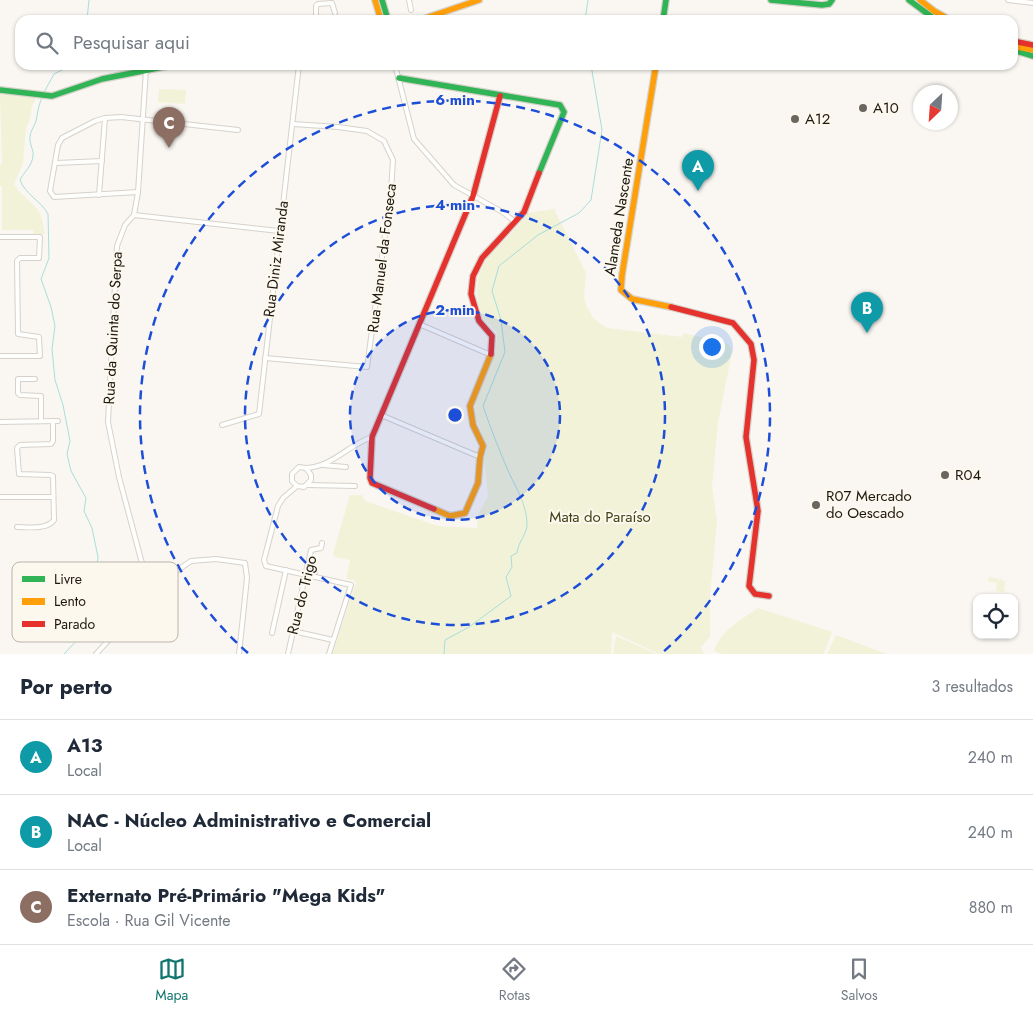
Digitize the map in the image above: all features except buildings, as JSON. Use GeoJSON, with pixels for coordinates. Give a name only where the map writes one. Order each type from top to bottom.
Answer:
{"type":"FeatureCollection","features":[{"type":"Feature","properties":{"kind":"main road"},"geometry":{"type":"LineString","coordinates":[[375,0],[380,15]]}},
{"type":"Feature","properties":{"kind":"main road"},"geometry":{"type":"LineString","coordinates":[[382,0],[386,15]]}},
{"type":"Feature","properties":{"kind":"main road"},"geometry":{"type":"LineString","coordinates":[[435,15],[479,0]]}},
{"type":"Feature","properties":{"kind":"main road"},"geometry":{"type":"LineString","coordinates":[[664,15],[666,0]]}},
{"type":"Feature","properties":{"kind":"main road"},"geometry":{"type":"LineString","coordinates":[[772,0],[822,5],[829,4],[832,0]]}},
{"type":"Feature","properties":{"kind":"main road"},"geometry":{"type":"LineString","coordinates":[[909,0],[930,15]]}},
{"type":"Feature","properties":{"kind":"main road"},"geometry":{"type":"LineString","coordinates":[[920,0],[941,15]]}},
{"type":"Feature","properties":{"kind":"main road"},"geometry":{"type":"LineString","coordinates":[[1018,42],[1033,45]]}},
{"type":"Feature","properties":{"kind":"main road"},"geometry":{"type":"LineString","coordinates":[[1018,47],[1033,50]]}},
{"type":"Feature","properties":{"kind":"main road"},"geometry":{"type":"LineString","coordinates":[[1018,51],[1033,55]]}},
{"type":"Feature","properties":{"kind":"main road"},"geometry":{"type":"LineString","coordinates":[[0,90],[52,96],[64,94],[102,79],[146,70]]}},
{"type":"Feature","properties":{"kind":"main road","name":"Alameda Nascente"},"geometry":{"type":"LineString","coordinates":[[655,70],[621,290],[632,299],[683,309],[733,323],[751,344],[754,360],[746,437],[758,511],[749,586],[755,594],[768,596]]}},
{"type":"Feature","properties":{"kind":"main road"},"geometry":{"type":"LineString","coordinates":[[399,78],[556,104],[564,111],[523,213],[482,258],[473,276],[471,294],[479,321],[492,336],[491,355],[470,406],[473,425],[483,446],[478,483],[468,507],[462,515],[449,516],[374,484],[370,478],[372,437],[473,196],[500,96]]}},
{"type":"Feature","properties":{"kind":"street"},"geometry":{"type":"LineString","coordinates":[[408,0],[412,10]]}},
{"type":"Feature","properties":{"kind":"street"},"geometry":{"type":"LineString","coordinates":[[1008,0],[1033,3]]}},
{"type":"Feature","properties":{"kind":"street"},"geometry":{"type":"LineString","coordinates":[[316,15],[316,6],[318,4],[332,3],[335,13]]}},
{"type":"Feature","properties":{"kind":"street","name":"Rua da Quinta do Serpa"},"geometry":{"type":"LineString","coordinates":[[140,562],[108,422],[117,246],[125,225],[134,215],[138,192],[146,70]]}},
{"type":"Feature","properties":{"kind":"street","name":"Rua Diniz Miranda"},"geometry":{"type":"LineString","coordinates":[[222,425],[259,414],[298,70]]}},
{"type":"Feature","properties":{"kind":"street"},"geometry":{"type":"LineString","coordinates":[[397,70],[414,138],[454,185],[504,213],[515,222]]}},
{"type":"Feature","properties":{"kind":"street"},"geometry":{"type":"LineString","coordinates":[[138,192],[54,197],[50,191],[58,145],[62,138],[95,121],[121,117],[238,130]]}},
{"type":"Feature","properties":{"kind":"street"},"geometry":{"type":"LineString","coordinates":[[99,195],[105,118]]}},
{"type":"Feature","properties":{"kind":"street","name":"Rua Manuel da Fonseca"},"geometry":{"type":"LineString","coordinates":[[265,358],[367,367],[391,191],[393,160],[384,141],[367,132],[338,127],[293,124]]}},
{"type":"Feature","properties":{"kind":"street"},"geometry":{"type":"LineString","coordinates":[[56,163],[102,161]]}},
{"type":"Feature","properties":{"kind":"street"},"geometry":{"type":"LineString","coordinates":[[134,215],[279,231]]}},
{"type":"Feature","properties":{"kind":"street"},"geometry":{"type":"LineString","coordinates":[[0,238],[40,237],[39,257],[18,259],[17,270],[18,334],[39,337],[40,356],[0,356]]}},
{"type":"Feature","properties":{"kind":"street"},"geometry":{"type":"LineString","coordinates":[[419,324],[491,355]]}},
{"type":"Feature","properties":{"kind":"street"},"geometry":{"type":"LineString","coordinates":[[35,379],[18,380],[18,393],[20,395],[41,396],[41,422]]}},
{"type":"Feature","properties":{"kind":"street"},"geometry":{"type":"LineString","coordinates":[[381,415],[480,457]]}},
{"type":"Feature","properties":{"kind":"street"},"geometry":{"type":"LineString","coordinates":[[0,422],[55,421],[51,444],[19,445],[17,448],[19,474],[53,476],[54,520],[52,523],[41,527],[17,527]]}},
{"type":"Feature","properties":{"kind":"street"},"geometry":{"type":"LineString","coordinates":[[323,466],[362,440],[372,437]]}},
{"type":"Feature","properties":{"kind":"street"},"geometry":{"type":"LineString","coordinates":[[297,486],[292,481],[292,474],[299,467],[346,467]]}},
{"type":"Feature","properties":{"kind":"street"},"geometry":{"type":"LineString","coordinates":[[306,468],[310,472],[311,478],[307,485]]}},
{"type":"Feature","properties":{"kind":"street"},"geometry":{"type":"LineString","coordinates":[[329,654],[351,585],[266,566],[264,560],[278,506],[283,498],[297,486],[355,486]]}},
{"type":"Feature","properties":{"kind":"street"},"geometry":{"type":"LineString","coordinates":[[0,497],[54,497]]}},
{"type":"Feature","properties":{"kind":"street","name":"Rua do Trigo"},"geometry":{"type":"LineString","coordinates":[[288,654],[311,550],[321,548],[322,543]]}},
{"type":"Feature","properties":{"kind":"street"},"geometry":{"type":"LineString","coordinates":[[178,570],[191,561],[216,560],[246,563],[247,578],[239,654]]}},
{"type":"Feature","properties":{"kind":"street"},"geometry":{"type":"LineString","coordinates":[[272,634],[286,570]]}},
{"type":"Feature","properties":{"kind":"street"},"geometry":{"type":"LineString","coordinates":[[293,631],[333,640]]}},
{"type":"Feature","properties":{"kind":"street"},"geometry":{"type":"LineString","coordinates":[[96,654],[107,642]]}},
{"type":"Feature","properties":{"kind":"green space"},"geometry":{"type":"Polygon","coordinates":[[[159,89],[186,90],[185,104],[158,102],[159,89]]]}},
{"type":"Feature","properties":{"kind":"green space"},"geometry":{"type":"Polygon","coordinates":[[[0,94],[36,98],[26,128],[23,163],[14,184],[20,193],[38,210],[45,234],[33,234],[33,230],[2,230],[0,94]]]}},
{"type":"Feature","properties":{"kind":"green space","name":"Mata do Paraíso"},"geometry":{"type":"Polygon","coordinates":[[[554,209],[586,273],[584,297],[594,319],[607,328],[682,337],[683,333],[724,342],[729,345],[732,352],[718,423],[712,486],[717,522],[710,595],[710,637],[701,647],[704,654],[659,654],[612,632],[611,654],[332,654],[356,583],[354,580],[346,579],[350,560],[335,557],[333,554],[350,495],[362,495],[365,501],[438,526],[477,528],[478,515],[488,496],[484,459],[487,449],[475,415],[476,401],[496,350],[497,333],[485,321],[480,311],[477,285],[486,261],[520,224],[527,213],[554,209]]]}},
{"type":"Feature","properties":{"kind":"green space"},"geometry":{"type":"Polygon","coordinates":[[[989,577],[999,579],[998,584],[1000,579],[1005,581],[1004,592],[996,591],[997,583],[988,581],[989,577]]]}},
{"type":"Feature","properties":{"kind":"green space"},"geometry":{"type":"Polygon","coordinates":[[[758,608],[832,632],[824,654],[722,654],[714,651],[726,632],[758,608]]]}},
{"type":"Feature","properties":{"kind":"green space"},"geometry":{"type":"Polygon","coordinates":[[[836,635],[887,654],[827,654],[836,635]]]}},
{"type":"Feature","properties":{"kind":"green space"},"geometry":{"type":"Polygon","coordinates":[[[616,636],[657,654],[613,654],[616,636]]]}},
{"type":"Feature","properties":{"kind":"waterway"},"geometry":{"type":"LineString","coordinates":[[88,15],[89,0]]}},
{"type":"Feature","properties":{"kind":"waterway"},"geometry":{"type":"LineString","coordinates":[[586,15],[588,0]]}},
{"type":"Feature","properties":{"kind":"waterway"},"geometry":{"type":"LineString","coordinates":[[43,94],[54,74],[62,70]]}},
{"type":"Feature","properties":{"kind":"waterway"},"geometry":{"type":"LineString","coordinates":[[444,654],[445,640],[469,627],[511,596],[506,577],[512,567],[511,556],[517,553],[526,530],[527,522],[523,503],[499,449],[483,406],[505,352],[501,320],[492,291],[499,266],[538,235],[579,213],[591,200],[602,130],[592,70]]}},
{"type":"Feature","properties":{"kind":"waterway"},"geometry":{"type":"LineString","coordinates":[[42,98],[30,135],[32,160],[20,180],[22,185],[48,214],[49,258],[41,279],[51,307],[55,326],[52,349],[55,380],[63,405],[70,441],[67,454],[71,471],[86,498],[84,511],[92,528],[97,562]]}},
{"type":"Feature","properties":{"kind":"waterway"},"geometry":{"type":"LineString","coordinates":[[64,654],[75,642]]}},
{"type":"Feature","properties":{"kind":"traffic: fast"},"geometry":{"type":"LineString","coordinates":[[382,0],[386,15]]}},
{"type":"Feature","properties":{"kind":"traffic: fast"},"geometry":{"type":"LineString","coordinates":[[664,15],[666,0]]}},
{"type":"Feature","properties":{"kind":"traffic: fast"},"geometry":{"type":"LineString","coordinates":[[771,0],[822,5],[829,4],[832,0]]}},
{"type":"Feature","properties":{"kind":"traffic: fast"},"geometry":{"type":"LineString","coordinates":[[909,0],[929,15]]}},
{"type":"Feature","properties":{"kind":"traffic: fast"},"geometry":{"type":"LineString","coordinates":[[1018,52],[1033,56]]}},
{"type":"Feature","properties":{"kind":"traffic: fast"},"geometry":{"type":"LineString","coordinates":[[0,90],[52,96],[102,79],[148,70]]}},
{"type":"Feature","properties":{"kind":"traffic: fast"},"geometry":{"type":"LineString","coordinates":[[399,78],[560,105],[564,112],[539,173]]}},
{"type":"Feature","properties":{"kind":"traffic: slow"},"geometry":{"type":"LineString","coordinates":[[375,0],[380,15]]}},
{"type":"Feature","properties":{"kind":"traffic: slow"},"geometry":{"type":"LineString","coordinates":[[435,15],[479,0]]}},
{"type":"Feature","properties":{"kind":"traffic: slow"},"geometry":{"type":"LineString","coordinates":[[920,0],[941,15]]}},
{"type":"Feature","properties":{"kind":"traffic: slow"},"geometry":{"type":"LineString","coordinates":[[1018,47],[1033,50]]}},
{"type":"Feature","properties":{"kind":"traffic: slow"},"geometry":{"type":"LineString","coordinates":[[655,70],[621,290],[632,299],[671,307]]}},
{"type":"Feature","properties":{"kind":"traffic: slow"},"geometry":{"type":"LineString","coordinates":[[434,509],[450,516],[465,513],[478,483],[483,446],[473,425],[470,406],[491,354]]}},
{"type":"Feature","properties":{"kind":"traffic: jam"},"geometry":{"type":"LineString","coordinates":[[1018,42],[1033,45]]}},
{"type":"Feature","properties":{"kind":"traffic: jam"},"geometry":{"type":"LineString","coordinates":[[434,509],[372,483],[370,478],[372,437],[473,196],[500,96]]}},
{"type":"Feature","properties":{"kind":"traffic: jam"},"geometry":{"type":"LineString","coordinates":[[491,354],[492,336],[479,321],[471,294],[473,276],[482,258],[524,212],[539,173]]}},
{"type":"Feature","properties":{"kind":"traffic: jam"},"geometry":{"type":"LineString","coordinates":[[671,307],[733,323],[751,344],[754,360],[746,437],[758,511],[749,586],[755,594],[769,596]]}},
{"type":"Feature","properties":{"kind":"place","name":"A10"},"geometry":{"type":"Point","coordinates":[863,108]}},
{"type":"Feature","properties":{"kind":"place","name":"A12"},"geometry":{"type":"Point","coordinates":[795,119]}},
{"type":"Feature","properties":{"kind":"place","name":"Externato Pré-Primário \"Mega Kids\""},"geometry":{"type":"Point","coordinates":[169,148]}},
{"type":"Feature","properties":{"kind":"place","name":"A13"},"geometry":{"type":"Point","coordinates":[698,191]}},
{"type":"Feature","properties":{"kind":"place","name":"NAC - Núcleo Administrativo e Comercial"},"geometry":{"type":"Point","coordinates":[867,333]}},
{"type":"Feature","properties":{"kind":"place","name":"R04"},"geometry":{"type":"Point","coordinates":[945,475]}},
{"type":"Feature","properties":{"kind":"place","name":"R07 Mercado do Oescado"},"geometry":{"type":"Point","coordinates":[816,505]}}]}
